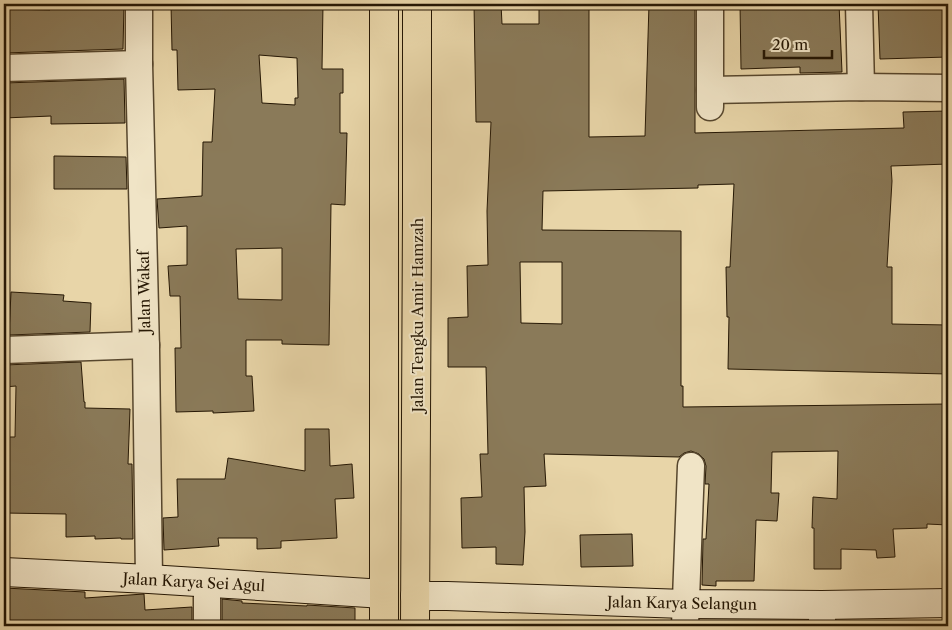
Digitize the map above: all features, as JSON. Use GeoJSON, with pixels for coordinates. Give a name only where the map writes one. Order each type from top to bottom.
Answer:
{"type":"FeatureCollection","features":[{"type":"Feature","properties":{"kind":"main road"},"geometry":{"type":"LineString","coordinates":[[384,4],[384,626]]}},
{"type":"Feature","properties":{"kind":"main road","name":"Jalan Tengku Amir Hamzah"},"geometry":{"type":"LineString","coordinates":[[415,626],[416,4]]}},
{"type":"Feature","properties":{"kind":"street","name":"Jalan Wakaf"},"geometry":{"type":"LineString","coordinates":[[140,4],[139,64],[146,345],[149,580]]}},
{"type":"Feature","properties":{"kind":"street"},"geometry":{"type":"LineString","coordinates":[[710,4],[710,98],[861,88],[948,88]]}},
{"type":"Feature","properties":{"kind":"street"},"geometry":{"type":"LineString","coordinates":[[859,4],[861,88]]}},
{"type":"Feature","properties":{"kind":"street"},"geometry":{"type":"LineString","coordinates":[[4,68],[139,64]]}},
{"type":"Feature","properties":{"kind":"street"},"geometry":{"type":"LineString","coordinates":[[4,350],[146,345]]}},
{"type":"Feature","properties":{"kind":"street"},"geometry":{"type":"LineString","coordinates":[[685,615],[691,466]]}},
{"type":"Feature","properties":{"kind":"street","name":"Jalan Karya Sei Agul"},"geometry":{"type":"LineString","coordinates":[[4,572],[384,594]]}},
{"type":"Feature","properties":{"kind":"street"},"geometry":{"type":"LineString","coordinates":[[207,583],[207,626]]}},
{"type":"Feature","properties":{"kind":"street","name":"Jalan Karya Selangun"},"geometry":{"type":"LineString","coordinates":[[415,596],[447,596],[685,615],[822,616],[948,603]]}},
{"type":"Feature","properties":{"kind":"building"},"geometry":{"type":"Polygon","coordinates":[[[50,4],[124,4],[123,49],[4,53],[4,9],[50,10],[50,4]]]}},
{"type":"Feature","properties":{"kind":"building"},"geometry":{"type":"Polygon","coordinates":[[[171,4],[323,4],[322,69],[343,69],[343,93],[340,93],[340,133],[347,133],[345,205],[331,204],[329,345],[282,344],[282,340],[246,340],[246,376],[252,376],[254,411],[176,412],[175,348],[181,348],[180,296],[170,296],[168,266],[187,265],[187,226],[159,228],[157,199],[202,196],[203,142],[212,142],[215,89],[178,90],[177,50],[172,50],[171,4]],[[259,55],[262,103],[295,105],[295,98],[298,98],[297,58],[259,55]],[[282,248],[236,249],[238,299],[282,300],[282,248]]]}},
{"type":"Feature","properties":{"kind":"building"},"geometry":{"type":"Polygon","coordinates":[[[474,4],[501,4],[502,24],[539,24],[539,4],[589,4],[589,137],[645,136],[649,4],[695,4],[695,133],[904,128],[903,112],[948,111],[948,164],[891,166],[892,181],[887,267],[892,267],[892,324],[948,325],[948,374],[728,369],[729,317],[727,317],[726,267],[730,267],[734,184],[698,185],[698,188],[543,191],[542,230],[681,231],[681,386],[683,386],[683,407],[948,404],[948,525],[927,524],[927,528],[893,529],[895,557],[877,558],[876,550],[841,549],[841,569],[814,569],[813,497],[837,499],[838,451],[772,452],[771,493],[779,493],[777,521],[756,520],[754,581],[716,581],[716,586],[702,585],[703,539],[706,539],[709,484],[705,484],[706,466],[704,459],[699,454],[691,451],[679,457],[544,454],[546,486],[524,487],[525,532],[523,565],[496,564],[496,547],[462,548],[461,498],[482,497],[480,454],[488,454],[486,367],[448,367],[448,318],[468,317],[467,266],[488,265],[487,211],[491,122],[476,122],[474,4]],[[520,262],[521,323],[562,324],[562,262],[520,262]]]}},
{"type":"Feature","properties":{"kind":"building"},"geometry":{"type":"Polygon","coordinates":[[[740,4],[839,4],[842,72],[800,73],[800,67],[741,69],[740,4]]]}},
{"type":"Feature","properties":{"kind":"building"},"geometry":{"type":"Polygon","coordinates":[[[878,4],[948,4],[948,57],[880,59],[878,4]]]}},
{"type":"Feature","properties":{"kind":"building"},"geometry":{"type":"Polygon","coordinates":[[[124,79],[125,123],[51,124],[51,116],[4,118],[4,83],[124,79]]]}},
{"type":"Feature","properties":{"kind":"building"},"geometry":{"type":"Polygon","coordinates":[[[54,156],[126,157],[127,189],[54,189],[54,156]]]}},
{"type":"Feature","properties":{"kind":"building"},"geometry":{"type":"Polygon","coordinates":[[[11,292],[64,295],[63,301],[91,303],[90,332],[9,335],[11,292]]]}},
{"type":"Feature","properties":{"kind":"building"},"geometry":{"type":"Polygon","coordinates":[[[81,362],[85,408],[130,409],[128,464],[132,464],[133,539],[95,539],[95,536],[66,537],[66,514],[4,513],[4,437],[15,437],[16,386],[4,387],[4,365],[81,362]]]}},
{"type":"Feature","properties":{"kind":"building"},"geometry":{"type":"Polygon","coordinates":[[[305,429],[329,429],[330,466],[352,464],[354,498],[335,499],[337,538],[281,541],[281,548],[257,549],[257,538],[218,538],[219,546],[164,550],[163,518],[178,517],[177,479],[225,479],[228,458],[305,471],[305,429]]]}},
{"type":"Feature","properties":{"kind":"building"},"geometry":{"type":"Polygon","coordinates":[[[632,534],[633,566],[581,567],[580,535],[632,534]]]}},
{"type":"Feature","properties":{"kind":"building"},"geometry":{"type":"Polygon","coordinates":[[[4,588],[85,592],[85,598],[144,594],[145,610],[192,607],[192,622],[189,622],[189,626],[4,626],[4,588]]]}},
{"type":"Feature","properties":{"kind":"building"},"geometry":{"type":"Polygon","coordinates":[[[222,599],[242,601],[242,603],[355,608],[355,626],[268,626],[268,624],[222,623],[222,599]]]}}]}
